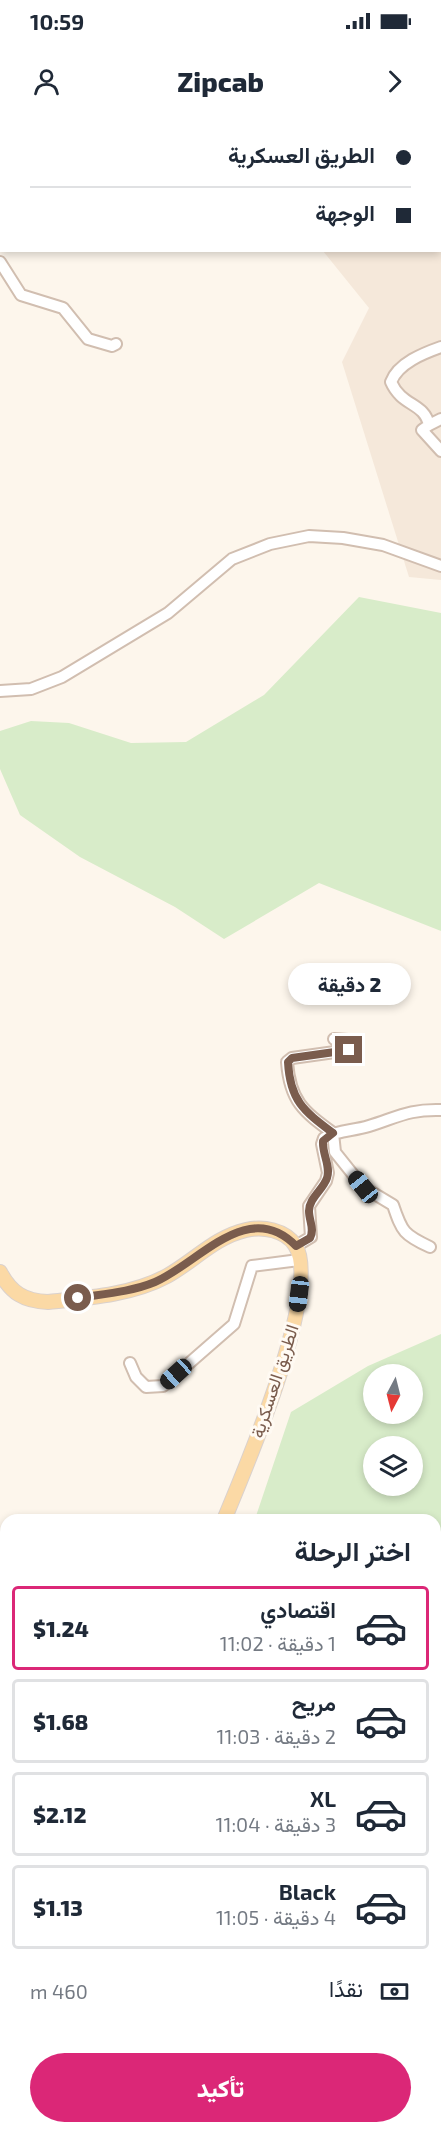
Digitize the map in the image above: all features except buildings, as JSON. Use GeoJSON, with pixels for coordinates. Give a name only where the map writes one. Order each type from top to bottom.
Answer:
{"type":"FeatureCollection","features":[{"type":"Feature","properties":{"kind":"main road"},"geometry":{"type":"LineString","coordinates":[[0,1272],[17,1294],[34,1302],[48,1302],[149,1284],[182,1267],[220,1240],[247,1230],[265,1229],[282,1233],[298,1253]]}},
{"type":"Feature","properties":{"kind":"main road","name":"الطريق العسكرية"},"geometry":{"type":"LineString","coordinates":[[226,1514],[269,1402],[293,1327],[300,1287],[298,1253]]}},
{"type":"Feature","properties":{"kind":"street"},"geometry":{"type":"LineString","coordinates":[[0,262],[21,295],[63,309],[88,339],[112,346],[116,344]]}},
{"type":"Feature","properties":{"kind":"street"},"geometry":{"type":"LineString","coordinates":[[429,425],[421,409],[401,399],[391,382],[394,375],[410,362],[441,347]]}},
{"type":"Feature","properties":{"kind":"street"},"geometry":{"type":"LineString","coordinates":[[441,419],[422,430],[441,451]]}},
{"type":"Feature","properties":{"kind":"street"},"geometry":{"type":"LineString","coordinates":[[0,692],[31,689],[62,677],[168,613],[232,560],[270,544],[309,536],[343,538],[383,545],[441,566]]}},
{"type":"Feature","properties":{"kind":"street"},"geometry":{"type":"LineString","coordinates":[[334,1039],[348,1040],[349,1050],[292,1058],[288,1062],[289,1077],[296,1102],[333,1133],[335,1152],[363,1187],[393,1205],[402,1230],[410,1238],[430,1247]]}},
{"type":"Feature","properties":{"kind":"street"},"geometry":{"type":"LineString","coordinates":[[130,1363],[136,1377],[146,1387],[163,1386],[234,1324],[252,1266],[298,1253],[312,1235],[309,1206],[326,1181],[328,1173],[323,1141],[333,1133],[370,1126],[402,1113],[441,1110]]}},
{"type":"Feature","properties":{"kind":"shaded area"},"geometry":{"type":"Polygon","coordinates":[[[324,252],[441,252],[441,580],[409,577],[342,362],[369,308],[324,252]]]}},
{"type":"Feature","properties":{"kind":"green space"},"geometry":{"type":"Polygon","coordinates":[[[359,597],[441,613],[441,931],[319,883],[224,939],[175,907],[80,857],[20,815],[0,769],[0,731],[31,721],[69,723],[131,743],[186,742],[264,695],[359,597]]]}},
{"type":"Feature","properties":{"kind":"green space"},"geometry":{"type":"Polygon","coordinates":[[[441,1334],[441,1514],[257,1514],[291,1412],[363,1369],[363,1424],[423,1424],[423,1364],[373,1364],[441,1334]]]}},
{"type":"Feature","properties":{"kind":"route"},"geometry":{"type":"LineString","coordinates":[[78,1298],[126,1290],[156,1281],[182,1267],[220,1240],[247,1230],[265,1229],[282,1233],[296,1246],[310,1238],[312,1235],[309,1211],[311,1202],[326,1181],[328,1173],[322,1144],[324,1138],[333,1133],[296,1102],[289,1077],[288,1062],[292,1058],[341,1053],[349,1050]]}}]}
